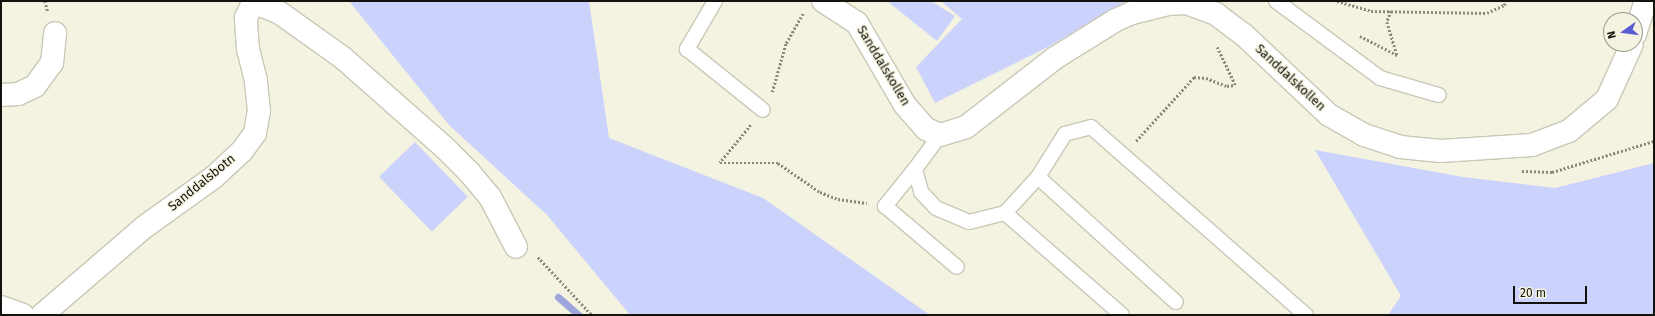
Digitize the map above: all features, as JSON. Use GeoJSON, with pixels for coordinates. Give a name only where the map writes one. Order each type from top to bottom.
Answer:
{"type":"FeatureCollection","features":[{"type":"Feature","properties":{"kind":"street","name":"Sanddalsbotn"},"geometry":{"type":"LineString","coordinates":[[42,315],[143,228],[214,177],[242,151],[254,133],[259,111],[256,81],[248,50],[246,18],[252,1],[280,13],[343,58],[445,148],[469,172],[490,197],[516,247]]}},
{"type":"Feature","properties":{"kind":"street"},"geometry":{"type":"LineString","coordinates":[[1642,12],[1646,1]]}},
{"type":"Feature","properties":{"kind":"street","name":"Sanddalskollen"},"geometry":{"type":"LineString","coordinates":[[815,4],[857,23],[905,105],[926,129],[940,135],[966,127],[1055,58],[1116,20],[1151,7],[1186,2],[1216,14],[1243,34],[1329,115],[1364,135],[1400,147],[1441,151],[1532,145],[1569,131],[1607,99],[1628,52]]}},
{"type":"Feature","properties":{"kind":"street"},"geometry":{"type":"LineString","coordinates":[[1,95],[18,94],[35,86],[52,63],[55,33]]}},
{"type":"Feature","properties":{"kind":"street"},"geometry":{"type":"LineString","coordinates":[[1,307],[23,315]]}},
{"type":"Feature","properties":{"kind":"lane"},"geometry":{"type":"LineString","coordinates":[[714,1],[687,49],[763,110]]}},
{"type":"Feature","properties":{"kind":"lane"},"geometry":{"type":"LineString","coordinates":[[1276,1],[1380,78],[1439,95]]}},
{"type":"Feature","properties":{"kind":"lane"},"geometry":{"type":"LineString","coordinates":[[915,169],[921,192],[936,208],[969,222],[1005,214],[1038,177],[1065,134],[1091,127],[1306,315]]}},
{"type":"Feature","properties":{"kind":"lane"},"geometry":{"type":"LineString","coordinates":[[940,135],[885,206],[957,267]]}},
{"type":"Feature","properties":{"kind":"lane"},"geometry":{"type":"LineString","coordinates":[[1038,177],[1176,302]]}},
{"type":"Feature","properties":{"kind":"lane"},"geometry":{"type":"LineString","coordinates":[[1005,214],[1122,315]]}},
{"type":"Feature","properties":{"kind":"path"},"geometry":{"type":"LineString","coordinates":[[1338,1],[1370,11],[1487,13],[1504,5],[1506,1]]}},
{"type":"Feature","properties":{"kind":"path"},"geometry":{"type":"LineString","coordinates":[[815,4],[786,44],[775,86],[763,110],[720,163],[778,163],[820,192],[838,199],[885,206]]}},
{"type":"Feature","properties":{"kind":"path"},"geometry":{"type":"LineString","coordinates":[[1391,11],[1387,22],[1397,55]]}},
{"type":"Feature","properties":{"kind":"path"},"geometry":{"type":"LineString","coordinates":[[1123,155],[1194,77],[1206,78],[1227,86],[1234,85],[1213,39]]}},
{"type":"Feature","properties":{"kind":"path"},"geometry":{"type":"LineString","coordinates":[[1520,170],[1552,172],[1654,141]]}},
{"type":"Feature","properties":{"kind":"path"},"geometry":{"type":"LineString","coordinates":[[516,247],[534,254],[592,315]]}},
{"type":"Feature","properties":{"kind":"shaded area"},"geometry":{"type":"Polygon","coordinates":[[[349,1],[589,1],[609,138],[763,198],[930,315],[630,315],[547,215],[449,125],[349,1]]]}},
{"type":"Feature","properties":{"kind":"shaded area"},"geometry":{"type":"Polygon","coordinates":[[[887,1],[931,1],[955,16],[937,41],[887,1]]]}},
{"type":"Feature","properties":{"kind":"shaded area"},"geometry":{"type":"Polygon","coordinates":[[[941,1],[1126,1],[1048,47],[935,103],[916,67],[962,19],[941,1]]]}},
{"type":"Feature","properties":{"kind":"shaded area"},"geometry":{"type":"Polygon","coordinates":[[[415,142],[468,197],[432,231],[379,177],[415,142]]]}},
{"type":"Feature","properties":{"kind":"shaded area"},"geometry":{"type":"Polygon","coordinates":[[[1315,150],[1463,177],[1555,188],[1654,163],[1654,315],[1388,315],[1401,296],[1315,150]]]}},
{"type":"Feature","properties":{"kind":"waterway"},"geometry":{"type":"LineString","coordinates":[[558,297],[579,315]]}}]}
